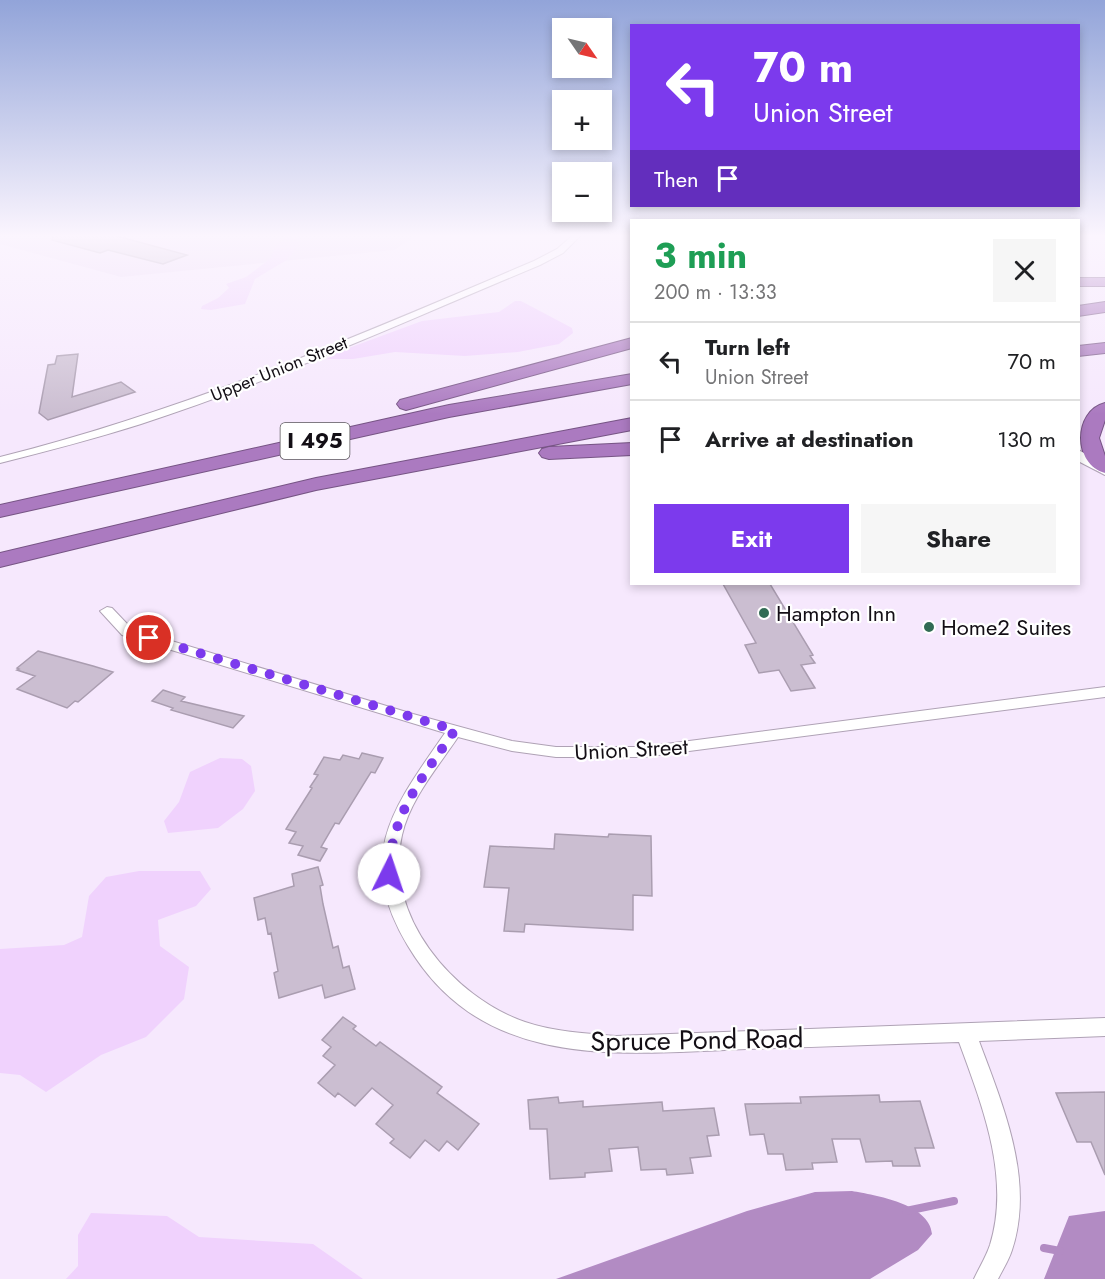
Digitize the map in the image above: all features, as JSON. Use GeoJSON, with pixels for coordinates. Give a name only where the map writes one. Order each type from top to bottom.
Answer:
{"type":"FeatureCollection","features":[{"type":"Feature","properties":{"kind":"highway"},"geometry":{"type":"LineString","coordinates":[[1080,311],[1105,307]]}},
{"type":"Feature","properties":{"kind":"highway"},"geometry":{"type":"LineString","coordinates":[[66,496],[630,344]]}},
{"type":"Feature","properties":{"kind":"highway"},"geometry":{"type":"LineString","coordinates":[[1080,351],[1105,348]]}},
{"type":"Feature","properties":{"kind":"highway","name":"I 495"},"geometry":{"type":"LineString","coordinates":[[0,512],[449,411],[630,379]]}},
{"type":"Feature","properties":{"kind":"highway"},"geometry":{"type":"LineString","coordinates":[[1080,416],[1105,408]]}},
{"type":"Feature","properties":{"kind":"highway"},"geometry":{"type":"LineString","coordinates":[[1105,408],[1090,426],[1090,445],[1094,458],[1105,470]]}},
{"type":"Feature","properties":{"kind":"highway","name":"I 495"},"geometry":{"type":"LineString","coordinates":[[0,560],[264,496],[630,424]]}},
{"type":"Feature","properties":{"kind":"highway"},"geometry":{"type":"LineString","coordinates":[[264,496],[444,465],[544,453],[630,449]]}},
{"type":"Feature","properties":{"kind":"highway"},"geometry":{"type":"LineString","coordinates":[[1080,464],[1105,470]]}},
{"type":"Feature","properties":{"kind":"main road"},"geometry":{"type":"LineString","coordinates":[[1080,455],[1105,470]]}},
{"type":"Feature","properties":{"kind":"street","name":"Upper Union Street"},"geometry":{"type":"LineString","coordinates":[[0,460],[127,427],[224,392],[460,295]]}},
{"type":"Feature","properties":{"kind":"street","name":"Union Street"},"geometry":{"type":"LineString","coordinates":[[107,611],[127,632],[512,746],[556,752],[643,752],[1105,692]]}},
{"type":"Feature","properties":{"kind":"street","name":"Spruce Pond Road"},"geometry":{"type":"LineString","coordinates":[[455,730],[400,818],[393,835],[389,874],[396,903],[407,932],[423,957],[450,984],[494,1017],[522,1030],[546,1036],[616,1045],[1105,1027]]}},
{"type":"Feature","properties":{"kind":"street"},"geometry":{"type":"LineString","coordinates":[[966,1033],[1000,1128],[1008,1179],[1006,1222],[1001,1246],[994,1266],[986,1279]]}},
{"type":"Feature","properties":{"kind":"shaded area"},"geometry":{"type":"Polygon","coordinates":[[[222,295],[249,295],[245,304],[211,310],[201,309],[202,306],[222,295]]]}},
{"type":"Feature","properties":{"kind":"shaded area"},"geometry":{"type":"Polygon","coordinates":[[[515,301],[521,301],[572,328],[573,333],[559,344],[518,352],[465,356],[395,352],[353,359],[327,359],[338,352],[422,321],[499,312],[515,301]]]}},
{"type":"Feature","properties":{"kind":"shaded area"},"geometry":{"type":"Polygon","coordinates":[[[220,758],[242,759],[251,766],[255,791],[243,809],[218,828],[168,833],[164,821],[179,802],[190,772],[220,758]]]}},
{"type":"Feature","properties":{"kind":"shaded area"},"geometry":{"type":"Polygon","coordinates":[[[139,871],[200,871],[211,889],[196,906],[158,920],[160,946],[189,967],[184,999],[146,1037],[101,1055],[46,1092],[20,1075],[0,1073],[0,949],[64,945],[82,937],[89,896],[106,877],[139,871]]]}},
{"type":"Feature","properties":{"kind":"shaded area"},"geometry":{"type":"Polygon","coordinates":[[[852,1191],[887,1198],[912,1208],[929,1224],[932,1234],[918,1250],[870,1279],[556,1279],[747,1211],[815,1192],[852,1191]]]}},
{"type":"Feature","properties":{"kind":"shaded area"},"geometry":{"type":"Polygon","coordinates":[[[1105,1211],[1105,1279],[1044,1279],[1069,1216],[1105,1211]]]}},
{"type":"Feature","properties":{"kind":"shaded area"},"geometry":{"type":"Polygon","coordinates":[[[91,1213],[167,1216],[199,1237],[313,1244],[363,1279],[66,1279],[78,1266],[78,1235],[91,1213]]]}},
{"type":"Feature","properties":{"kind":"building"},"geometry":{"type":"Polygon","coordinates":[[[78,354],[72,397],[121,382],[135,392],[48,420],[39,413],[48,365],[55,364],[57,356],[78,354]]]}},
{"type":"Feature","properties":{"kind":"building","name":"Hampton Inn"},"geometry":{"type":"Polygon","coordinates":[[[724,585],[771,585],[813,655],[810,656],[815,663],[801,665],[815,688],[791,691],[779,670],[759,673],[745,645],[756,643],[724,585]]]}},
{"type":"Feature","properties":{"kind":"building"},"geometry":{"type":"Polygon","coordinates":[[[38,651],[113,672],[78,702],[75,701],[67,708],[17,689],[35,676],[17,670],[19,669],[17,668],[38,651]]]}},
{"type":"Feature","properties":{"kind":"building"},"geometry":{"type":"Polygon","coordinates":[[[163,690],[185,697],[181,701],[244,716],[233,728],[171,710],[173,708],[152,701],[163,690]]]}},
{"type":"Feature","properties":{"kind":"building"},"geometry":{"type":"Polygon","coordinates":[[[362,753],[383,758],[375,773],[371,772],[339,824],[335,823],[321,847],[327,849],[320,861],[298,855],[303,846],[289,843],[296,832],[286,829],[312,788],[310,787],[318,775],[314,774],[324,757],[340,760],[343,755],[359,759],[362,753]]]}},
{"type":"Feature","properties":{"kind":"building"},"geometry":{"type":"Polygon","coordinates":[[[555,834],[608,837],[609,834],[651,836],[652,896],[633,895],[633,930],[525,924],[524,932],[504,931],[509,888],[484,887],[490,846],[554,849],[555,834]]]}},
{"type":"Feature","properties":{"kind":"building"},"geometry":{"type":"Polygon","coordinates":[[[318,867],[323,885],[320,886],[323,904],[333,948],[338,946],[343,968],[349,966],[355,989],[325,998],[322,985],[279,998],[274,973],[278,971],[271,933],[268,934],[265,918],[258,920],[254,898],[294,886],[292,874],[318,867]]]}},
{"type":"Feature","properties":{"kind":"building"},"geometry":{"type":"Polygon","coordinates":[[[343,1017],[356,1026],[353,1029],[376,1046],[380,1042],[442,1087],[437,1093],[479,1124],[458,1150],[447,1141],[439,1151],[425,1140],[410,1158],[390,1143],[394,1139],[376,1124],[393,1105],[372,1088],[355,1106],[338,1093],[335,1097],[318,1083],[335,1065],[323,1056],[331,1047],[322,1040],[343,1017]]]}},
{"type":"Feature","properties":{"kind":"building"},"geometry":{"type":"Polygon","coordinates":[[[1105,1092],[1105,1175],[1091,1142],[1077,1142],[1056,1093],[1105,1092]]]}},
{"type":"Feature","properties":{"kind":"building"},"geometry":{"type":"Polygon","coordinates":[[[879,1095],[880,1102],[920,1101],[934,1148],[915,1148],[920,1166],[893,1166],[892,1161],[866,1162],[860,1139],[832,1139],[837,1162],[812,1163],[813,1169],[786,1170],[783,1154],[768,1154],[764,1134],[750,1135],[745,1104],[801,1103],[800,1097],[879,1095]]]}},
{"type":"Feature","properties":{"kind":"building"},"geometry":{"type":"Polygon","coordinates":[[[558,1097],[559,1103],[583,1101],[583,1107],[662,1102],[663,1111],[714,1108],[719,1135],[707,1136],[711,1156],[690,1158],[693,1173],[667,1175],[666,1169],[641,1170],[638,1147],[609,1149],[612,1171],[585,1173],[585,1177],[550,1179],[547,1129],[530,1129],[528,1100],[558,1097]]]}},
{"type":"Feature","properties":{"kind":"waterway"},"geometry":{"type":"LineString","coordinates":[[906,1211],[954,1201]]}},
{"type":"Feature","properties":{"kind":"waterway"},"geometry":{"type":"LineString","coordinates":[[1044,1248],[1060,1251]]}},
{"type":"Feature","properties":{"kind":"place","name":"Hampton Inn"},"geometry":{"type":"Point","coordinates":[764,613]}},
{"type":"Feature","properties":{"kind":"place","name":"Home2 Suites"},"geometry":{"type":"Point","coordinates":[929,627]}},
{"type":"Feature","properties":{"kind":"route"},"geometry":{"type":"LineString","coordinates":[[149,638],[455,730],[400,818],[389,854],[389,874]]}}]}
